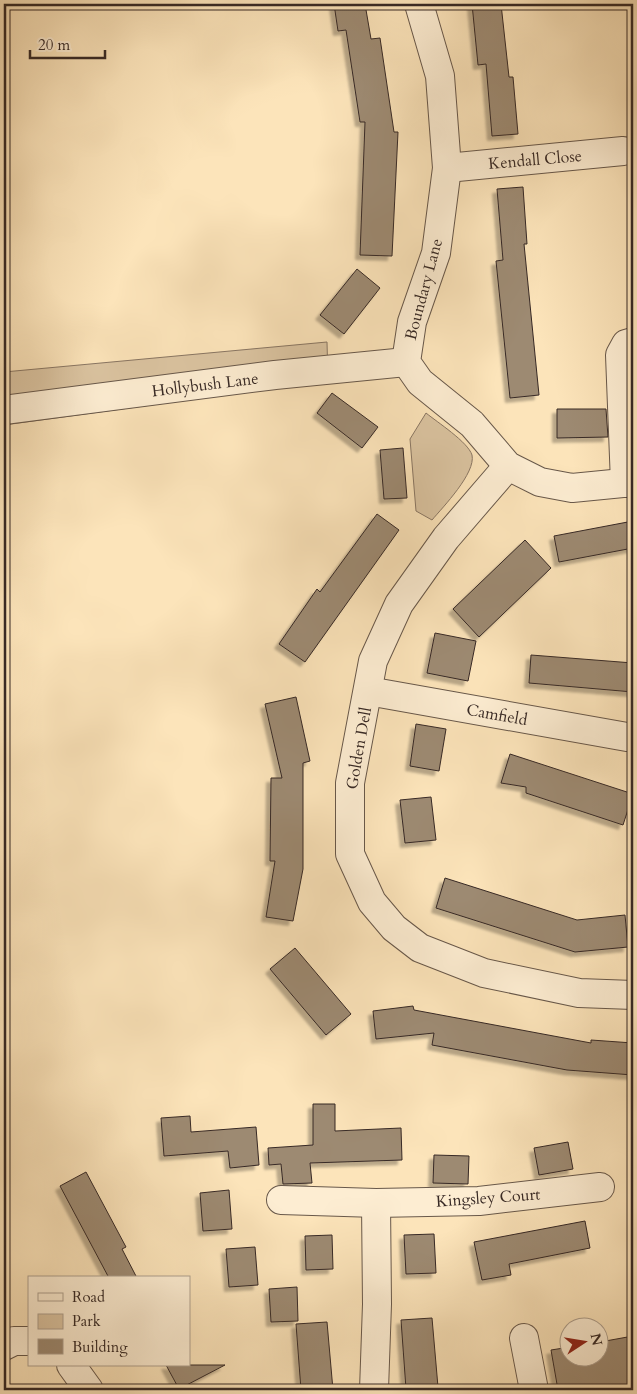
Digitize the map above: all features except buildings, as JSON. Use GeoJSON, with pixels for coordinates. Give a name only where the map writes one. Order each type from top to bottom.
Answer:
{"type":"FeatureCollection","features":[{"type":"Feature","properties":{"kind":"street","name":"Boundary Lane"},"geometry":{"type":"LineString","coordinates":[[419,4],[440,76],[447,168],[436,253],[412,322],[406,362],[420,382],[472,424],[508,466],[540,482],[572,488],[629,483]]}},
{"type":"Feature","properties":{"kind":"street","name":"Kendall Close"},"geometry":{"type":"LineString","coordinates":[[447,168],[623,151]]}},
{"type":"Feature","properties":{"kind":"street"},"geometry":{"type":"LineString","coordinates":[[629,483],[620,355],[626,344],[633,342]]}},
{"type":"Feature","properties":{"kind":"street","name":"Hollybush Lane"},"geometry":{"type":"LineString","coordinates":[[4,410],[265,377],[406,362]]}},
{"type":"Feature","properties":{"kind":"street","name":"Golden Dell"},"geometry":{"type":"LineString","coordinates":[[508,466],[446,538],[399,604],[374,662],[350,783],[350,854],[372,902],[394,928],[420,948],[484,973],[579,992],[633,995]]}},
{"type":"Feature","properties":{"kind":"street","name":"Camfield"},"geometry":{"type":"LineString","coordinates":[[368,691],[627,738]]}},
{"type":"Feature","properties":{"kind":"street","name":"Kingsley Court"},"geometry":{"type":"LineString","coordinates":[[281,1200],[376,1203],[479,1201],[600,1187]]}},
{"type":"Feature","properties":{"kind":"street"},"geometry":{"type":"LineString","coordinates":[[374,1390],[377,1304],[376,1203]]}},
{"type":"Feature","properties":{"kind":"street"},"geometry":{"type":"LineString","coordinates":[[524,1338],[534,1390]]}},
{"type":"Feature","properties":{"kind":"street"},"geometry":{"type":"LineString","coordinates":[[4,1346],[14,1341],[28,1341]]}},
{"type":"Feature","properties":{"kind":"street"},"geometry":{"type":"LineString","coordinates":[[72,1366],[89,1390]]}},
{"type":"Feature","properties":{"kind":"green space"},"geometry":{"type":"Polygon","coordinates":[[[327,342],[328,381],[4,425],[4,372],[327,342]]]}},
{"type":"Feature","properties":{"kind":"green space"},"geometry":{"type":"Polygon","coordinates":[[[426,413],[459,438],[472,455],[472,462],[464,480],[432,520],[416,511],[410,439],[426,413]]]}}]}
